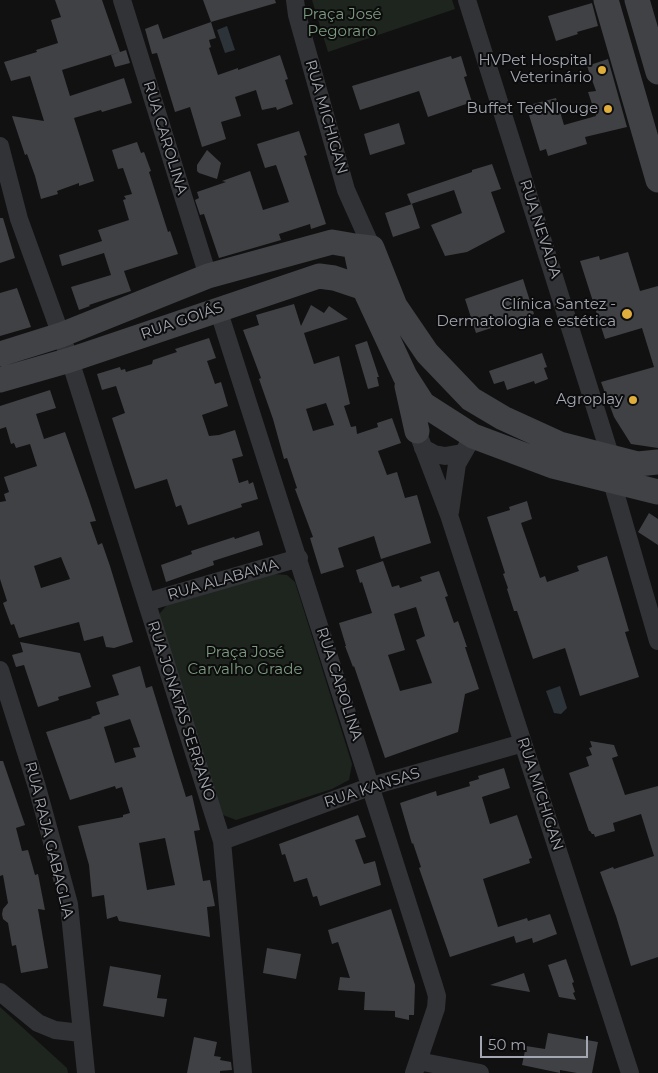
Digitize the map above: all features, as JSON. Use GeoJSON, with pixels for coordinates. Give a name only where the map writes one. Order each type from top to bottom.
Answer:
{"type":"FeatureCollection","features":[{"type":"Feature","properties":{"kind":"main road"},"geometry":{"type":"LineString","coordinates":[[606,0],[658,180]]}},
{"type":"Feature","properties":{"kind":"main road"},"geometry":{"type":"LineString","coordinates":[[637,0],[658,72]]}},
{"type":"Feature","properties":{"kind":"main road","name":"RUA GOIÁS"},"geometry":{"type":"LineString","coordinates":[[0,354],[61,335],[208,276],[332,242],[363,247]]}},
{"type":"Feature","properties":{"kind":"main road"},"geometry":{"type":"LineString","coordinates":[[363,247],[364,288],[405,376],[423,404],[468,444],[508,448],[553,466],[612,470],[658,462]]}},
{"type":"Feature","properties":{"kind":"main road"},"geometry":{"type":"LineString","coordinates":[[363,247],[395,306],[427,354],[471,399],[503,418],[658,492]]}},
{"type":"Feature","properties":{"kind":"main road","name":"RUA GOIÁS"},"geometry":{"type":"LineString","coordinates":[[0,380],[70,360],[319,276],[334,278],[364,288]]}},
{"type":"Feature","properties":{"kind":"main road"},"geometry":{"type":"LineString","coordinates":[[405,376],[420,440]]}},
{"type":"Feature","properties":{"kind":"main road"},"geometry":{"type":"LineString","coordinates":[[423,404],[445,396],[471,399]]}},
{"type":"Feature","properties":{"kind":"main road"},"geometry":{"type":"LineString","coordinates":[[468,444],[475,413],[471,399]]}},
{"type":"Feature","properties":{"kind":"street","name":"RUA CAROLINA"},"geometry":{"type":"LineString","coordinates":[[122,0],[208,276]]}},
{"type":"Feature","properties":{"kind":"street","name":"RUA NEVADA"},"geometry":{"type":"LineString","coordinates":[[467,0],[612,470],[658,641]]}},
{"type":"Feature","properties":{"kind":"street","name":"RUA MICHIGAN"},"geometry":{"type":"LineString","coordinates":[[294,5],[363,247]]}},
{"type":"Feature","properties":{"kind":"street","name":"RUA JONATAS SERRANO"},"geometry":{"type":"LineString","coordinates":[[0,146],[19,219],[70,360],[222,841],[243,1073]]}},
{"type":"Feature","properties":{"kind":"street","name":"RUA CAROLINA"},"geometry":{"type":"LineString","coordinates":[[218,309],[372,786],[437,996],[432,1023],[416,1067]]}},
{"type":"Feature","properties":{"kind":"street"},"geometry":{"type":"LineString","coordinates":[[423,404],[418,418],[420,440],[434,454],[445,456],[468,444]]}},
{"type":"Feature","properties":{"kind":"street","name":"RUA MICHIGAN"},"geometry":{"type":"LineString","coordinates":[[420,440],[449,515],[630,1073]]}},
{"type":"Feature","properties":{"kind":"street","name":"RUA MICHIGAN"},"geometry":{"type":"LineString","coordinates":[[449,515],[457,464],[468,444]]}},
{"type":"Feature","properties":{"kind":"street","name":"RUA ALABAMA"},"geometry":{"type":"LineString","coordinates":[[147,602],[299,558]]}},
{"type":"Feature","properties":{"kind":"street","name":"RUA RAJA GABAGLIA"},"geometry":{"type":"LineString","coordinates":[[0,670],[37,787],[68,904],[86,1073]]}},
{"type":"Feature","properties":{"kind":"street","name":"RUA KANSAS"},"geometry":{"type":"LineString","coordinates":[[222,841],[372,786],[523,743]]}},
{"type":"Feature","properties":{"kind":"street"},"geometry":{"type":"LineString","coordinates":[[0,992],[38,1023],[55,1030],[81,1033]]}},
{"type":"Feature","properties":{"kind":"street"},"geometry":{"type":"LineString","coordinates":[[416,1067],[480,1073]]}},
{"type":"Feature","properties":{"kind":"green space","name":"Praça José Pegoraro"},"geometry":{"type":"Polygon","coordinates":[[[312,0],[452,0],[455,9],[328,52],[312,0]]]}},
{"type":"Feature","properties":{"kind":"green space","name":"Praça José Carvalho Grade"},"geometry":{"type":"Polygon","coordinates":[[[274,574],[287,575],[295,582],[352,764],[349,780],[332,789],[236,820],[223,815],[216,807],[159,626],[160,613],[167,605],[274,574]]]}},
{"type":"Feature","properties":{"kind":"green space"},"geometry":{"type":"Polygon","coordinates":[[[0,1007],[67,1068],[68,1073],[0,1073],[0,1007]]]}},
{"type":"Feature","properties":{"kind":"shaded area"},"geometry":{"type":"Polygon","coordinates":[[[227,26],[235,50],[225,53],[217,30],[227,26]]]}},
{"type":"Feature","properties":{"kind":"shaded area"},"geometry":{"type":"Polygon","coordinates":[[[560,686],[567,708],[561,714],[554,713],[546,691],[560,686]]]}},
{"type":"Feature","properties":{"kind":"building"},"geometry":{"type":"Polygon","coordinates":[[[55,0],[102,0],[120,52],[62,70],[70,96],[124,78],[132,103],[74,118],[94,181],[79,186],[79,183],[57,191],[58,194],[41,199],[35,176],[27,154],[25,155],[12,116],[44,121],[30,76],[11,81],[4,62],[37,52],[36,50],[58,43],[51,20],[61,17],[55,0]]]}},
{"type":"Feature","properties":{"kind":"building"},"geometry":{"type":"Polygon","coordinates":[[[203,0],[275,0],[276,3],[211,22],[203,0]]]}},
{"type":"Feature","properties":{"kind":"building"},"geometry":{"type":"Polygon","coordinates":[[[592,3],[598,26],[556,41],[548,16],[592,3]]]}},
{"type":"Feature","properties":{"kind":"building"},"geometry":{"type":"Polygon","coordinates":[[[211,22],[216,38],[209,40],[211,47],[209,48],[218,75],[280,55],[288,79],[285,80],[293,104],[277,110],[276,107],[262,110],[256,90],[235,97],[241,116],[221,122],[226,139],[202,147],[190,107],[175,112],[157,53],[152,54],[145,29],[158,24],[163,39],[211,22]]]}},
{"type":"Feature","properties":{"kind":"building"},"geometry":{"type":"Polygon","coordinates":[[[126,50],[130,63],[115,67],[111,55],[126,50]]]}},
{"type":"Feature","properties":{"kind":"building"},"geometry":{"type":"Polygon","coordinates":[[[451,56],[452,59],[461,56],[467,76],[464,77],[472,102],[428,117],[419,91],[360,110],[352,86],[451,56]]]}},
{"type":"Feature","properties":{"kind":"building"},"geometry":{"type":"Polygon","coordinates":[[[608,59],[627,127],[585,137],[587,144],[548,156],[546,149],[540,151],[529,115],[536,113],[533,104],[556,98],[564,125],[596,116],[588,92],[596,91],[587,66],[608,59]]]}},
{"type":"Feature","properties":{"kind":"building"},"geometry":{"type":"Polygon","coordinates":[[[399,123],[405,144],[370,155],[364,134],[399,123]]]}},
{"type":"Feature","properties":{"kind":"building"},"geometry":{"type":"Polygon","coordinates":[[[299,131],[307,155],[304,156],[326,224],[311,229],[310,224],[279,234],[281,240],[219,258],[204,214],[200,215],[195,200],[199,198],[197,192],[250,171],[263,210],[289,202],[276,165],[265,168],[257,144],[299,131]]]}},
{"type":"Feature","properties":{"kind":"building"},"geometry":{"type":"Polygon","coordinates":[[[137,142],[141,153],[144,152],[151,171],[149,172],[168,232],[170,231],[178,254],[124,271],[131,291],[79,310],[71,287],[111,275],[104,253],[62,266],[59,255],[102,241],[98,230],[129,220],[123,200],[126,199],[124,196],[132,194],[123,168],[118,169],[112,150],[137,142]]]}},
{"type":"Feature","properties":{"kind":"building"},"geometry":{"type":"Polygon","coordinates":[[[207,150],[221,163],[217,179],[197,171],[197,165],[207,150]]]}},
{"type":"Feature","properties":{"kind":"building"},"geometry":{"type":"Polygon","coordinates":[[[492,164],[501,189],[491,192],[505,232],[467,252],[445,256],[431,225],[462,213],[454,190],[411,204],[407,194],[492,164]]]}},
{"type":"Feature","properties":{"kind":"building"},"geometry":{"type":"Polygon","coordinates":[[[412,204],[420,228],[393,237],[385,213],[412,204]]]}},
{"type":"Feature","properties":{"kind":"building"},"geometry":{"type":"Polygon","coordinates":[[[0,218],[3,218],[15,258],[0,263],[0,218]]]}},
{"type":"Feature","properties":{"kind":"building"},"geometry":{"type":"Polygon","coordinates":[[[628,252],[640,291],[658,286],[658,448],[631,444],[614,417],[601,382],[654,367],[642,328],[605,339],[580,261],[599,256],[600,260],[628,252]]]}},
{"type":"Feature","properties":{"kind":"building"},"geometry":{"type":"Polygon","coordinates":[[[523,279],[534,314],[476,333],[465,299],[523,279]]]}},
{"type":"Feature","properties":{"kind":"building"},"geometry":{"type":"Polygon","coordinates":[[[17,288],[31,327],[0,336],[0,293],[17,288]]]}},
{"type":"Feature","properties":{"kind":"building"},"geometry":{"type":"Polygon","coordinates":[[[294,304],[301,326],[311,305],[324,313],[329,306],[348,319],[304,333],[314,364],[339,356],[350,404],[344,406],[351,427],[356,426],[357,434],[378,427],[377,423],[392,418],[401,443],[378,451],[387,475],[397,472],[405,498],[417,495],[431,543],[381,559],[374,536],[338,548],[344,567],[321,574],[310,538],[313,537],[295,489],[297,488],[287,458],[284,459],[259,379],[261,378],[243,330],[259,325],[256,315],[294,304]],[[326,403],[306,409],[313,431],[334,425],[326,403]]]}},
{"type":"Feature","properties":{"kind":"building"},"geometry":{"type":"Polygon","coordinates":[[[209,338],[216,358],[207,361],[215,384],[221,382],[228,406],[202,415],[209,436],[235,430],[243,456],[232,459],[239,483],[248,480],[249,484],[253,482],[258,499],[241,504],[242,507],[188,525],[181,505],[176,507],[167,479],[135,489],[112,418],[125,413],[116,386],[102,390],[97,374],[120,367],[121,370],[125,369],[126,372],[152,364],[153,360],[177,352],[175,349],[209,338]]]}},
{"type":"Feature","properties":{"kind":"building"},"geometry":{"type":"Polygon","coordinates":[[[367,341],[379,377],[377,377],[379,386],[368,389],[355,345],[367,341]]]}},
{"type":"Feature","properties":{"kind":"building"},"geometry":{"type":"Polygon","coordinates":[[[542,353],[547,367],[544,368],[548,379],[535,384],[534,381],[507,390],[504,381],[494,384],[489,371],[542,353]]]}},
{"type":"Feature","properties":{"kind":"building"},"geometry":{"type":"Polygon","coordinates":[[[50,390],[56,408],[36,414],[44,439],[65,432],[96,521],[90,522],[98,545],[102,543],[133,642],[114,648],[106,647],[103,636],[84,641],[79,622],[19,638],[14,624],[11,625],[3,603],[7,601],[0,579],[0,502],[6,501],[4,494],[9,492],[4,477],[37,466],[30,444],[16,448],[14,443],[11,444],[6,427],[0,429],[0,406],[50,390]],[[61,557],[34,566],[41,588],[70,579],[61,557]]]}},
{"type":"Feature","properties":{"kind":"building"},"geometry":{"type":"Polygon","coordinates":[[[527,501],[532,519],[521,523],[540,578],[545,576],[547,582],[579,571],[577,566],[607,556],[629,631],[625,632],[639,677],[580,696],[565,648],[533,659],[517,611],[514,611],[503,574],[505,573],[487,517],[510,510],[509,507],[527,501]]]}},
{"type":"Feature","properties":{"kind":"building"},"geometry":{"type":"Polygon","coordinates":[[[649,513],[658,519],[658,545],[638,532],[649,513]]]}},
{"type":"Feature","properties":{"kind":"building"},"geometry":{"type":"Polygon","coordinates":[[[259,531],[263,545],[213,561],[214,565],[166,582],[161,565],[192,554],[191,551],[259,531]]]}},
{"type":"Feature","properties":{"kind":"building"},"geometry":{"type":"Polygon","coordinates":[[[383,561],[392,587],[399,585],[400,588],[422,581],[420,577],[439,571],[448,596],[445,597],[454,623],[458,621],[479,689],[465,694],[458,732],[385,758],[354,666],[345,646],[339,623],[372,613],[356,570],[383,561]],[[416,607],[394,614],[405,650],[388,655],[400,691],[432,683],[416,640],[425,636],[416,607]]]}},
{"type":"Feature","properties":{"kind":"building"},"geometry":{"type":"Polygon","coordinates":[[[20,642],[80,653],[91,687],[58,697],[59,700],[38,707],[24,665],[16,667],[12,655],[23,652],[20,642]]]}},
{"type":"Feature","properties":{"kind":"building"},"geometry":{"type":"Polygon","coordinates":[[[140,666],[146,688],[152,686],[186,797],[192,795],[200,830],[194,831],[203,881],[210,880],[215,906],[207,907],[210,937],[119,921],[117,916],[107,919],[104,895],[92,897],[89,865],[78,826],[123,817],[123,815],[130,813],[122,787],[116,789],[115,786],[70,800],[46,732],[100,714],[96,702],[119,695],[112,675],[140,666]],[[130,719],[104,727],[115,763],[136,757],[133,748],[140,747],[130,719]],[[165,838],[139,843],[147,890],[175,885],[165,838]]]}},
{"type":"Feature","properties":{"kind":"building"},"geometry":{"type":"Polygon","coordinates":[[[590,741],[614,745],[618,756],[612,758],[625,795],[658,786],[658,957],[631,966],[600,872],[654,856],[641,814],[613,823],[615,831],[595,837],[589,831],[569,773],[589,766],[586,757],[592,755],[589,748],[592,747],[590,741]]]}},
{"type":"Feature","properties":{"kind":"building"},"geometry":{"type":"Polygon","coordinates":[[[0,761],[3,761],[25,825],[16,828],[22,851],[28,850],[35,875],[38,874],[45,910],[38,909],[48,968],[21,973],[16,945],[12,946],[8,923],[3,919],[2,914],[3,909],[8,903],[3,875],[0,876],[0,761]]]}},
{"type":"Feature","properties":{"kind":"building"},"geometry":{"type":"Polygon","coordinates":[[[504,768],[510,788],[482,797],[490,824],[517,815],[532,858],[529,859],[530,863],[483,879],[498,927],[527,918],[528,921],[550,914],[557,934],[533,943],[532,938],[516,943],[514,936],[450,957],[419,868],[421,867],[400,803],[436,791],[437,796],[470,786],[469,782],[479,779],[478,776],[504,768]]]}},
{"type":"Feature","properties":{"kind":"building"},"geometry":{"type":"Polygon","coordinates":[[[358,815],[366,837],[355,840],[364,864],[375,861],[381,885],[320,906],[317,896],[313,897],[307,878],[294,882],[285,854],[282,855],[279,844],[358,815]]]}},
{"type":"Feature","properties":{"kind":"building"},"geometry":{"type":"Polygon","coordinates":[[[391,909],[415,985],[414,1015],[409,1015],[409,1020],[395,1017],[395,1011],[364,1010],[365,992],[338,990],[340,977],[350,978],[338,942],[332,944],[328,930],[391,909]]]}},
{"type":"Feature","properties":{"kind":"building"},"geometry":{"type":"Polygon","coordinates":[[[267,948],[301,954],[296,979],[263,973],[267,948]]]}},
{"type":"Feature","properties":{"kind":"building"},"geometry":{"type":"Polygon","coordinates":[[[566,959],[574,982],[572,983],[575,992],[573,993],[576,1000],[559,997],[548,965],[566,959]]]}},
{"type":"Feature","properties":{"kind":"building"},"geometry":{"type":"Polygon","coordinates":[[[110,966],[161,975],[157,998],[167,999],[164,1017],[103,1006],[110,966]]]}},
{"type":"Feature","properties":{"kind":"building"},"geometry":{"type":"Polygon","coordinates":[[[524,973],[530,992],[490,985],[524,973]]]}},
{"type":"Feature","properties":{"kind":"building"},"geometry":{"type":"Polygon","coordinates":[[[548,1033],[598,1042],[592,1073],[560,1070],[560,1073],[522,1065],[526,1046],[545,1049],[548,1033]]]}},
{"type":"Feature","properties":{"kind":"building"},"geometry":{"type":"Polygon","coordinates":[[[194,1037],[217,1042],[214,1056],[221,1057],[220,1060],[231,1062],[232,1070],[220,1071],[220,1073],[187,1073],[194,1037]]]}},
{"type":"Feature","properties":{"kind":"place","name":"HVPet Hospital Veterinário"},"geometry":{"type":"Point","coordinates":[602,70]}},
{"type":"Feature","properties":{"kind":"place","name":"Buffet TeeNlouge"},"geometry":{"type":"Point","coordinates":[608,109]}},
{"type":"Feature","properties":{"kind":"place","name":"Clínica Santez - Dermatologia e estética"},"geometry":{"type":"Point","coordinates":[627,314]}},
{"type":"Feature","properties":{"kind":"place","name":"Agroplay"},"geometry":{"type":"Point","coordinates":[633,400]}}]}
